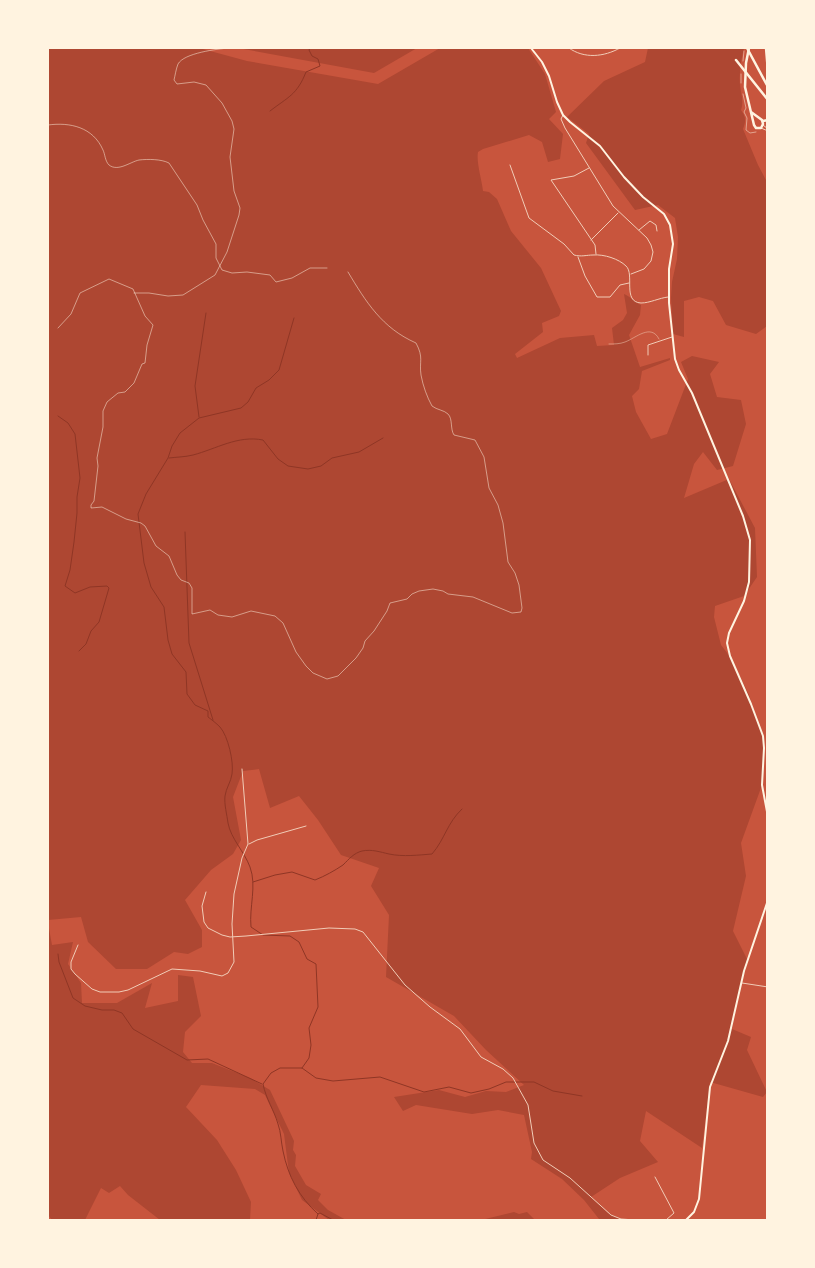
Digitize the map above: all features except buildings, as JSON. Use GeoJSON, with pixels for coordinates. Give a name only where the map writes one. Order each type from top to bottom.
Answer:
{"type":"FeatureCollection","features":[{"type":"Feature","properties":{"kind":"main road"},"geometry":{"type":"LineString","coordinates":[[531,48],[542,62],[549,76],[563,115],[600,146],[630,184],[664,214],[672,230],[673,244],[668,297],[676,365],[692,393],[750,535],[748,590],[729,633],[727,643],[730,656],[752,704],[763,736],[762,785],[768,817]]}},
{"type":"Feature","properties":{"kind":"main road"},"geometry":{"type":"LineString","coordinates":[[748,48],[762,79],[768,87]]}},
{"type":"Feature","properties":{"kind":"main road"},"geometry":{"type":"LineString","coordinates":[[748,48],[745,82],[747,101],[755,127],[760,128],[768,120]]}},
{"type":"Feature","properties":{"kind":"main road"},"geometry":{"type":"LineString","coordinates":[[766,48],[768,72]]}},
{"type":"Feature","properties":{"kind":"main road"},"geometry":{"type":"LineString","coordinates":[[736,60],[768,100]]}},
{"type":"Feature","properties":{"kind":"main road"},"geometry":{"type":"LineString","coordinates":[[751,112],[763,123]]}},
{"type":"Feature","properties":{"kind":"main road"},"geometry":{"type":"LineString","coordinates":[[754,122],[758,118]]}},
{"type":"Feature","properties":{"kind":"main road"},"geometry":{"type":"LineString","coordinates":[[686,1220],[694,1212],[698,1202],[710,1087],[728,1041],[741,983],[768,900]]}},
{"type":"Feature","properties":{"kind":"street"},"geometry":{"type":"LineString","coordinates":[[569,48],[574,52],[589,56],[620,48]]}},
{"type":"Feature","properties":{"kind":"street"},"geometry":{"type":"LineString","coordinates":[[563,115],[561,119],[563,124],[613,206],[651,245],[652,258],[646,268],[630,274]]}},
{"type":"Feature","properties":{"kind":"street"},"geometry":{"type":"LineString","coordinates":[[763,123],[768,130]]}},
{"type":"Feature","properties":{"kind":"street"},"geometry":{"type":"LineString","coordinates":[[760,128],[768,130]]}},
{"type":"Feature","properties":{"kind":"street"},"geometry":{"type":"LineString","coordinates":[[510,165],[525,212],[529,218],[561,241],[577,256],[585,276],[597,297],[610,296],[620,286],[629,283]]}},
{"type":"Feature","properties":{"kind":"street"},"geometry":{"type":"LineString","coordinates":[[589,168],[574,176],[551,180],[595,245],[596,255]]}},
{"type":"Feature","properties":{"kind":"street"},"geometry":{"type":"LineString","coordinates":[[591,240],[619,213]]}},
{"type":"Feature","properties":{"kind":"street"},"geometry":{"type":"LineString","coordinates":[[638,231],[650,221],[656,225],[657,231]]}},
{"type":"Feature","properties":{"kind":"street"},"geometry":{"type":"LineString","coordinates":[[577,256],[604,256],[628,268],[631,295],[638,302],[668,297]]}},
{"type":"Feature","properties":{"kind":"street"},"geometry":{"type":"LineString","coordinates":[[648,355],[647,345],[672,337]]}},
{"type":"Feature","properties":{"kind":"street"},"geometry":{"type":"LineString","coordinates":[[78,945],[71,962],[72,971],[95,990],[114,992],[128,990],[172,969],[226,975],[234,962],[234,894],[242,858],[248,844],[242,769]]}},
{"type":"Feature","properties":{"kind":"street"},"geometry":{"type":"LineString","coordinates":[[248,844],[306,826]]}},
{"type":"Feature","properties":{"kind":"street"},"geometry":{"type":"LineString","coordinates":[[206,892],[202,906],[206,925],[218,934],[233,937],[329,928],[361,930],[405,985],[430,1007],[460,1029],[481,1057],[503,1069],[513,1078],[528,1105],[533,1138],[536,1149],[543,1160],[570,1178],[611,1215],[621,1219],[635,1220]]}},
{"type":"Feature","properties":{"kind":"street"},"geometry":{"type":"LineString","coordinates":[[741,983],[768,987]]}},
{"type":"Feature","properties":{"kind":"street"},"geometry":{"type":"LineString","coordinates":[[655,1177],[674,1213],[666,1220]]}},
{"type":"Feature","properties":{"kind":"lane"},"geometry":{"type":"LineString","coordinates":[[609,344],[623,343],[638,334],[650,332],[656,334],[659,341]]}},
{"type":"Feature","properties":{"kind":"path"},"geometry":{"type":"LineString","coordinates":[[134,293],[165,296],[183,295],[216,274],[233,236],[240,212],[234,188],[230,154],[234,125],[222,103],[206,85],[194,82],[178,84],[174,82],[178,65],[184,58],[208,51],[229,48]]}},
{"type":"Feature","properties":{"kind":"path"},"geometry":{"type":"LineString","coordinates":[[238,48],[245,48]]}},
{"type":"Feature","properties":{"kind":"path"},"geometry":{"type":"LineString","coordinates":[[48,125],[71,125],[88,130],[100,146],[108,163],[112,166],[120,167],[147,159],[169,163],[197,205],[216,244],[216,258],[222,270],[270,275],[276,282],[292,278],[310,268],[327,268]]}},
{"type":"Feature","properties":{"kind":"path"},"geometry":{"type":"LineString","coordinates":[[58,328],[71,314],[80,293],[106,279],[112,279],[119,284],[130,287],[145,316],[153,325],[147,345],[147,356],[134,383],[125,392],[118,394],[107,402],[103,411],[103,427],[97,458],[95,496],[91,506],[93,508],[102,507],[145,526],[156,546],[169,556],[177,575],[181,580],[189,583],[192,588],[192,614],[210,610],[218,615],[232,617],[251,611],[275,616],[283,623],[296,652],[306,666],[313,673],[327,679],[338,676],[356,658],[367,638],[387,611],[390,603],[407,599],[412,594],[426,590],[443,591],[448,594],[473,597],[512,613],[521,612],[522,608],[519,585],[515,573],[508,562],[503,523],[498,506],[489,488],[484,457],[475,440],[454,435],[450,417],[446,412],[432,406],[424,388],[421,375],[422,360],[416,344],[400,336],[373,311],[362,298],[348,272]]}},
{"type":"Feature","properties":{"kind":"shaded area"},"geometry":{"type":"Polygon","coordinates":[[[48,48],[199,48],[247,61],[378,84],[440,48],[528,48],[545,74],[556,112],[549,119],[563,134],[560,159],[548,162],[542,142],[529,135],[478,152],[478,166],[483,191],[489,192],[497,199],[511,231],[541,268],[561,311],[559,316],[542,323],[543,332],[515,354],[517,358],[560,338],[594,335],[597,346],[614,345],[612,328],[623,320],[627,313],[624,294],[641,305],[640,315],[629,335],[640,367],[670,358],[670,360],[642,371],[639,389],[632,396],[636,412],[651,439],[667,434],[688,379],[681,362],[692,356],[719,362],[710,374],[717,397],[741,400],[746,424],[733,466],[717,470],[703,452],[694,464],[684,498],[729,479],[755,528],[757,577],[744,596],[715,606],[714,617],[721,645],[731,658],[749,695],[762,734],[764,750],[762,785],[741,843],[746,876],[733,931],[748,961],[739,991],[732,1029],[751,1037],[747,1050],[767,1092],[763,1097],[710,1082],[702,1148],[646,1111],[640,1141],[658,1162],[620,1178],[591,1197],[608,1213],[620,1219],[610,1221],[599,1219],[584,1200],[562,1179],[531,1159],[532,1152],[524,1115],[498,1110],[472,1114],[416,1105],[403,1111],[394,1097],[439,1090],[465,1097],[486,1091],[506,1092],[524,1085],[486,1050],[454,1016],[386,977],[389,915],[371,886],[379,868],[341,855],[318,820],[299,796],[270,808],[259,769],[243,771],[233,797],[241,840],[233,854],[211,870],[185,900],[202,930],[202,947],[188,954],[174,952],[147,969],[116,969],[88,942],[81,917],[48,920],[48,48]]]}},
{"type":"Feature","properties":{"kind":"shaded area"},"geometry":{"type":"Polygon","coordinates":[[[238,48],[417,48],[374,73],[238,48]]]}},
{"type":"Feature","properties":{"kind":"shaded area"},"geometry":{"type":"Polygon","coordinates":[[[648,48],[744,48],[740,75],[741,110],[745,119],[743,129],[767,182],[767,326],[756,334],[726,325],[713,301],[699,297],[684,301],[684,337],[673,334],[671,298],[677,259],[678,237],[675,218],[658,205],[635,210],[586,143],[589,134],[567,117],[604,81],[645,62],[648,48]]]}},
{"type":"Feature","properties":{"kind":"shaded area"},"geometry":{"type":"Polygon","coordinates":[[[48,923],[52,945],[73,942],[68,964],[81,983],[82,1003],[117,1003],[152,983],[145,1008],[178,1001],[178,975],[193,977],[201,1016],[185,1032],[183,1052],[192,1063],[212,1063],[250,1078],[270,1090],[294,1141],[295,1166],[306,1185],[321,1194],[318,1200],[328,1210],[346,1220],[329,1220],[302,1200],[289,1173],[284,1134],[265,1095],[255,1089],[201,1085],[186,1107],[217,1140],[236,1170],[251,1202],[250,1220],[160,1220],[128,1195],[120,1186],[109,1193],[101,1188],[85,1220],[52,1220],[48,1215],[48,923]]]}},
{"type":"Feature","properties":{"kind":"shaded area"},"geometry":{"type":"Polygon","coordinates":[[[514,1212],[519,1214],[527,1212],[535,1220],[481,1220],[514,1212]]]}},
{"type":"Feature","properties":{"kind":"waterway"},"geometry":{"type":"LineString","coordinates":[[270,111],[295,91],[306,72],[320,66],[318,59],[312,56],[310,48]]}},
{"type":"Feature","properties":{"kind":"waterway"},"geometry":{"type":"LineString","coordinates":[[199,417],[195,386],[206,313]]}},
{"type":"Feature","properties":{"kind":"waterway"},"geometry":{"type":"LineString","coordinates":[[294,318],[279,370],[269,380],[256,388],[248,402],[241,408],[199,418],[180,433],[172,446],[168,458],[146,494],[138,514],[144,563],[151,587],[164,607],[168,640],[172,654],[186,672],[187,694],[195,705],[208,711],[208,717],[226,736],[230,749],[232,774],[226,793],[225,806],[230,829],[252,874],[251,927],[263,935],[290,936],[299,942],[307,959],[316,964],[318,1007],[309,1028],[311,1045],[309,1058],[302,1068]]}},
{"type":"Feature","properties":{"kind":"waterway"},"geometry":{"type":"LineString","coordinates":[[58,416],[68,423],[75,434],[80,478],[74,542],[70,570],[65,586],[75,593],[90,587],[107,586],[109,588],[99,622],[91,631],[86,644],[79,651]]}},
{"type":"Feature","properties":{"kind":"waterway"},"geometry":{"type":"LineString","coordinates":[[169,458],[193,455],[227,443],[254,439],[263,440],[278,459],[288,466],[308,469],[321,466],[332,458],[359,452],[383,438]]}},
{"type":"Feature","properties":{"kind":"waterway"},"geometry":{"type":"LineString","coordinates":[[185,532],[189,643],[213,720]]}},
{"type":"Feature","properties":{"kind":"waterway"},"geometry":{"type":"LineString","coordinates":[[253,882],[292,872],[315,880],[343,865],[354,855],[362,851],[411,856],[432,854],[462,809]]}},
{"type":"Feature","properties":{"kind":"waterway"},"geometry":{"type":"LineString","coordinates":[[58,954],[59,962],[73,998],[85,1006],[122,1013],[133,1029],[187,1060],[208,1059],[262,1084]]}},
{"type":"Feature","properties":{"kind":"waterway"},"geometry":{"type":"LineString","coordinates":[[333,1220],[320,1213],[318,1214],[311,1207],[295,1186],[288,1169],[279,1127],[263,1084],[271,1073],[280,1068],[302,1068],[316,1078],[333,1081],[380,1077],[424,1092],[449,1087],[471,1093],[489,1089],[506,1082],[534,1082],[553,1091],[582,1096]]}},
{"type":"Feature","properties":{"kind":"waterway"},"geometry":{"type":"LineString","coordinates":[[316,1220],[318,1214]]}}]}
